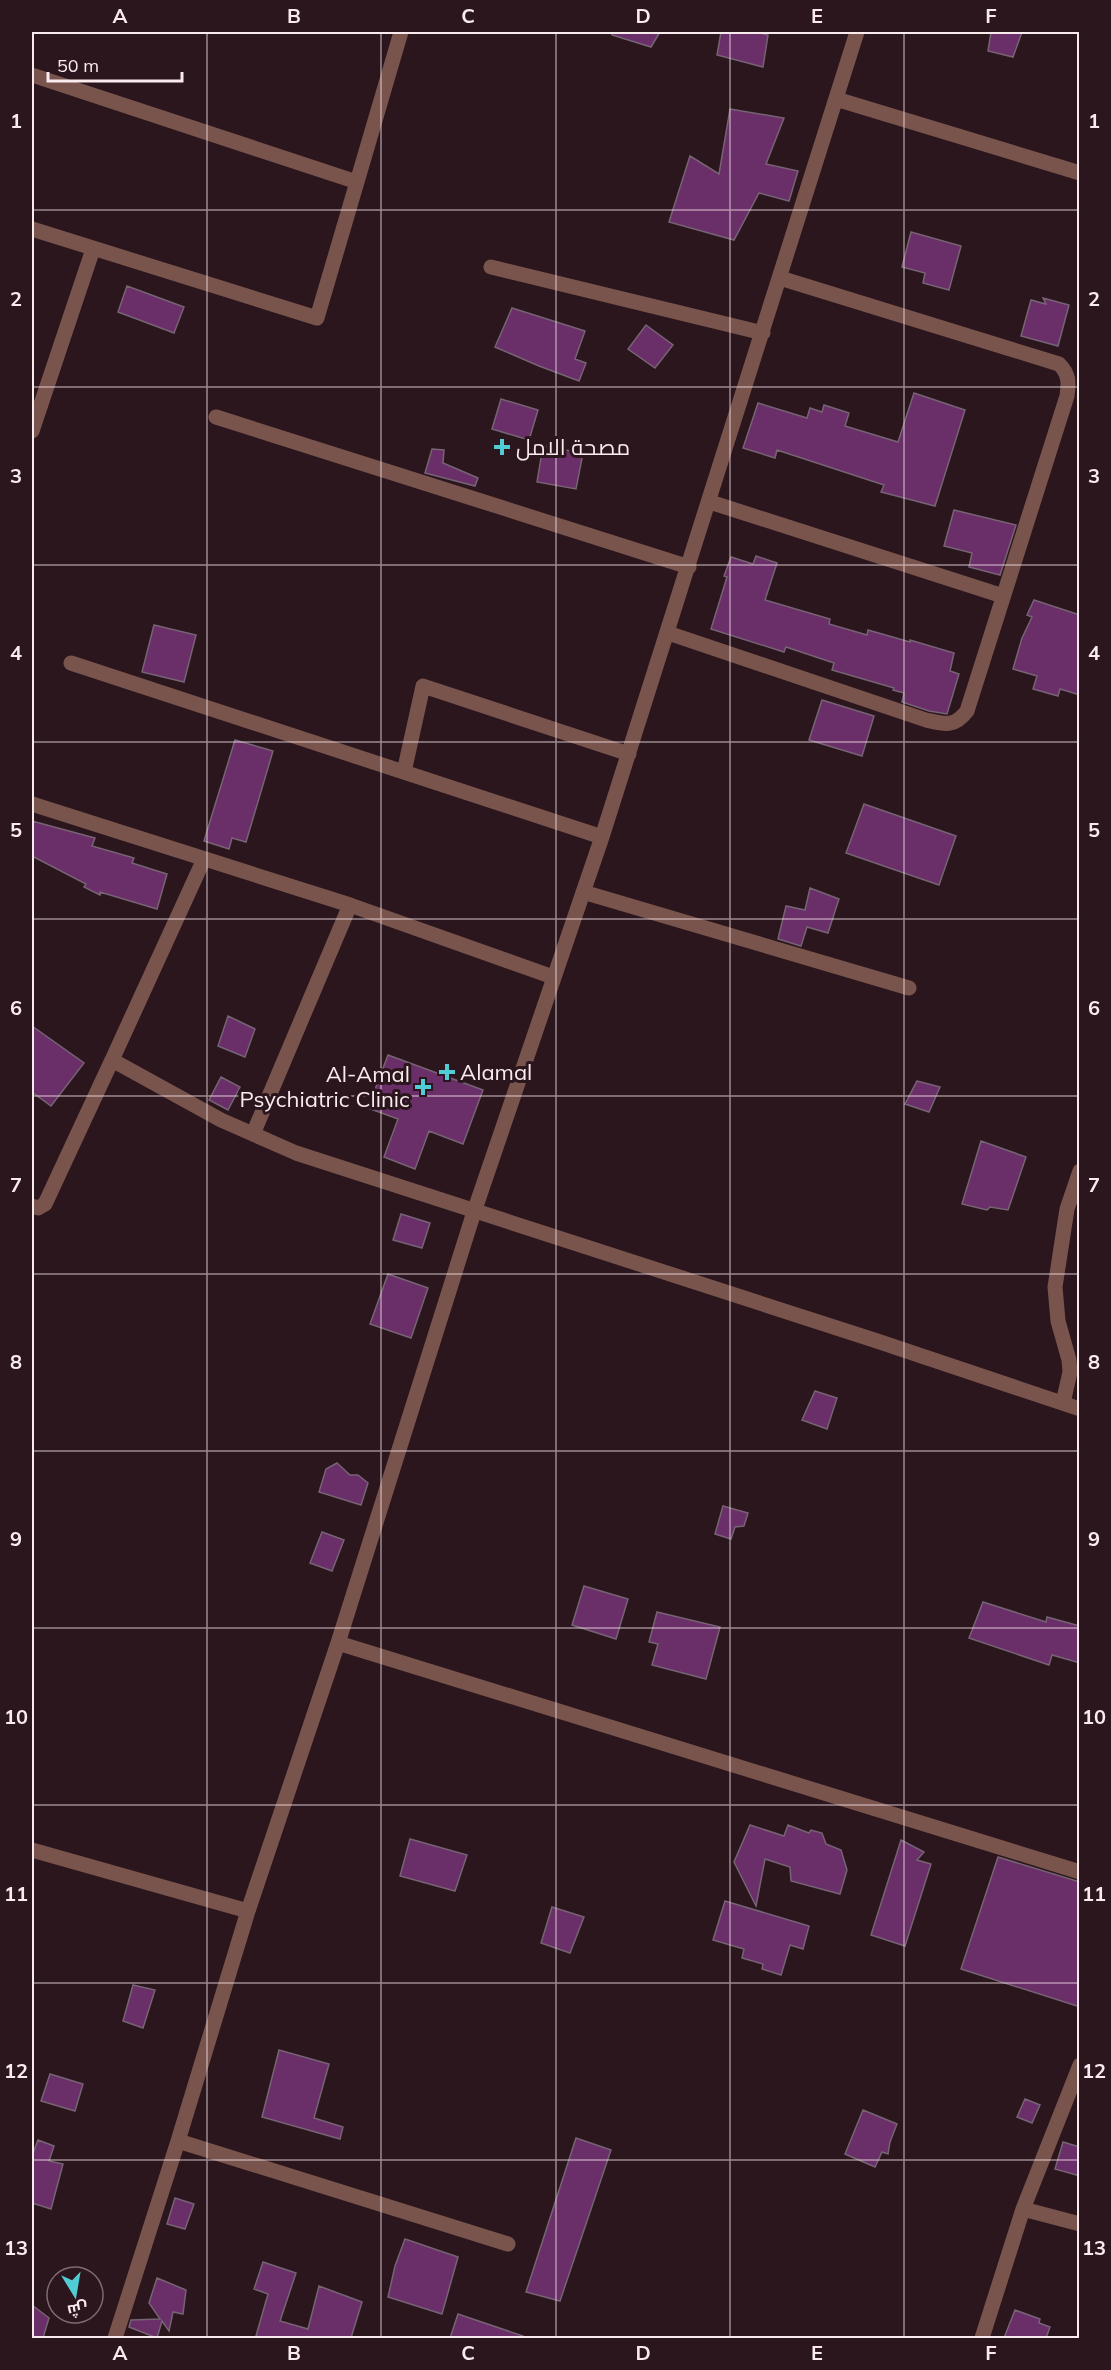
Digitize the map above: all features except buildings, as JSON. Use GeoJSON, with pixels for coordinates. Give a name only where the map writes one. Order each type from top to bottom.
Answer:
{"type":"FeatureCollection","features":[{"type":"Feature","properties":{"kind":"street"},"geometry":{"type":"LineString","coordinates":[[32,229],[317,318],[401,32]]}},
{"type":"Feature","properties":{"kind":"street"},"geometry":{"type":"LineString","coordinates":[[116,2338],[248,1911],[338,1643],[474,1212],[629,754],[857,32]]}},
{"type":"Feature","properties":{"kind":"street"},"geometry":{"type":"LineString","coordinates":[[32,75],[357,182]]}},
{"type":"Feature","properties":{"kind":"street"},"geometry":{"type":"LineString","coordinates":[[836,99],[1080,173]]}},
{"type":"Feature","properties":{"kind":"street"},"geometry":{"type":"LineString","coordinates":[[32,431],[93,249]]}},
{"type":"Feature","properties":{"kind":"street"},"geometry":{"type":"LineString","coordinates":[[492,267],[762,333]]}},
{"type":"Feature","properties":{"kind":"street"},"geometry":{"type":"LineString","coordinates":[[668,633],[926,720],[945,725],[960,720],[967,711],[1067,396],[1069,384],[1067,372],[1059,364],[780,278]]}},
{"type":"Feature","properties":{"kind":"street"},"geometry":{"type":"LineString","coordinates":[[216,417],[689,567]]}},
{"type":"Feature","properties":{"kind":"street"},"geometry":{"type":"LineString","coordinates":[[710,502],[1003,596]]}},
{"type":"Feature","properties":{"kind":"street"},"geometry":{"type":"LineString","coordinates":[[71,663],[602,837]]}},
{"type":"Feature","properties":{"kind":"street"},"geometry":{"type":"LineString","coordinates":[[404,772],[423,686],[629,754]]}},
{"type":"Feature","properties":{"kind":"street"},"geometry":{"type":"LineString","coordinates":[[32,804],[350,905],[553,977]]}},
{"type":"Feature","properties":{"kind":"street"},"geometry":{"type":"LineString","coordinates":[[32,1206],[38,1208],[45,1204],[204,859]]}},
{"type":"Feature","properties":{"kind":"street"},"geometry":{"type":"LineString","coordinates":[[583,892],[909,988]]}},
{"type":"Feature","properties":{"kind":"street"},"geometry":{"type":"LineString","coordinates":[[253,1134],[350,905]]}},
{"type":"Feature","properties":{"kind":"street"},"geometry":{"type":"LineString","coordinates":[[112,1060],[221,1120],[296,1154],[1080,1408]]}},
{"type":"Feature","properties":{"kind":"street"},"geometry":{"type":"LineString","coordinates":[[1063,1403],[1070,1372],[1058,1321],[1055,1287],[1068,1209],[1080,1171]]}},
{"type":"Feature","properties":{"kind":"street"},"geometry":{"type":"LineString","coordinates":[[338,1643],[1080,1872]]}},
{"type":"Feature","properties":{"kind":"street"},"geometry":{"type":"LineString","coordinates":[[32,1850],[248,1911]]}},
{"type":"Feature","properties":{"kind":"street"},"geometry":{"type":"LineString","coordinates":[[982,2338],[1023,2209],[1080,2065]]}},
{"type":"Feature","properties":{"kind":"street"},"geometry":{"type":"LineString","coordinates":[[178,2141],[508,2244]]}},
{"type":"Feature","properties":{"kind":"street"},"geometry":{"type":"LineString","coordinates":[[1023,2209],[1080,2224]]}},
{"type":"Feature","properties":{"kind":"place","name":"مصحة الامل"},"geometry":{"type":"Point","coordinates":[502,447]}},
{"type":"Feature","properties":{"kind":"place","name":"Alamal"},"geometry":{"type":"Point","coordinates":[447,1072]}},
{"type":"Feature","properties":{"kind":"place","name":"Al-Amal Psychiatric Clinic"},"geometry":{"type":"Point","coordinates":[423,1087]}}]}
